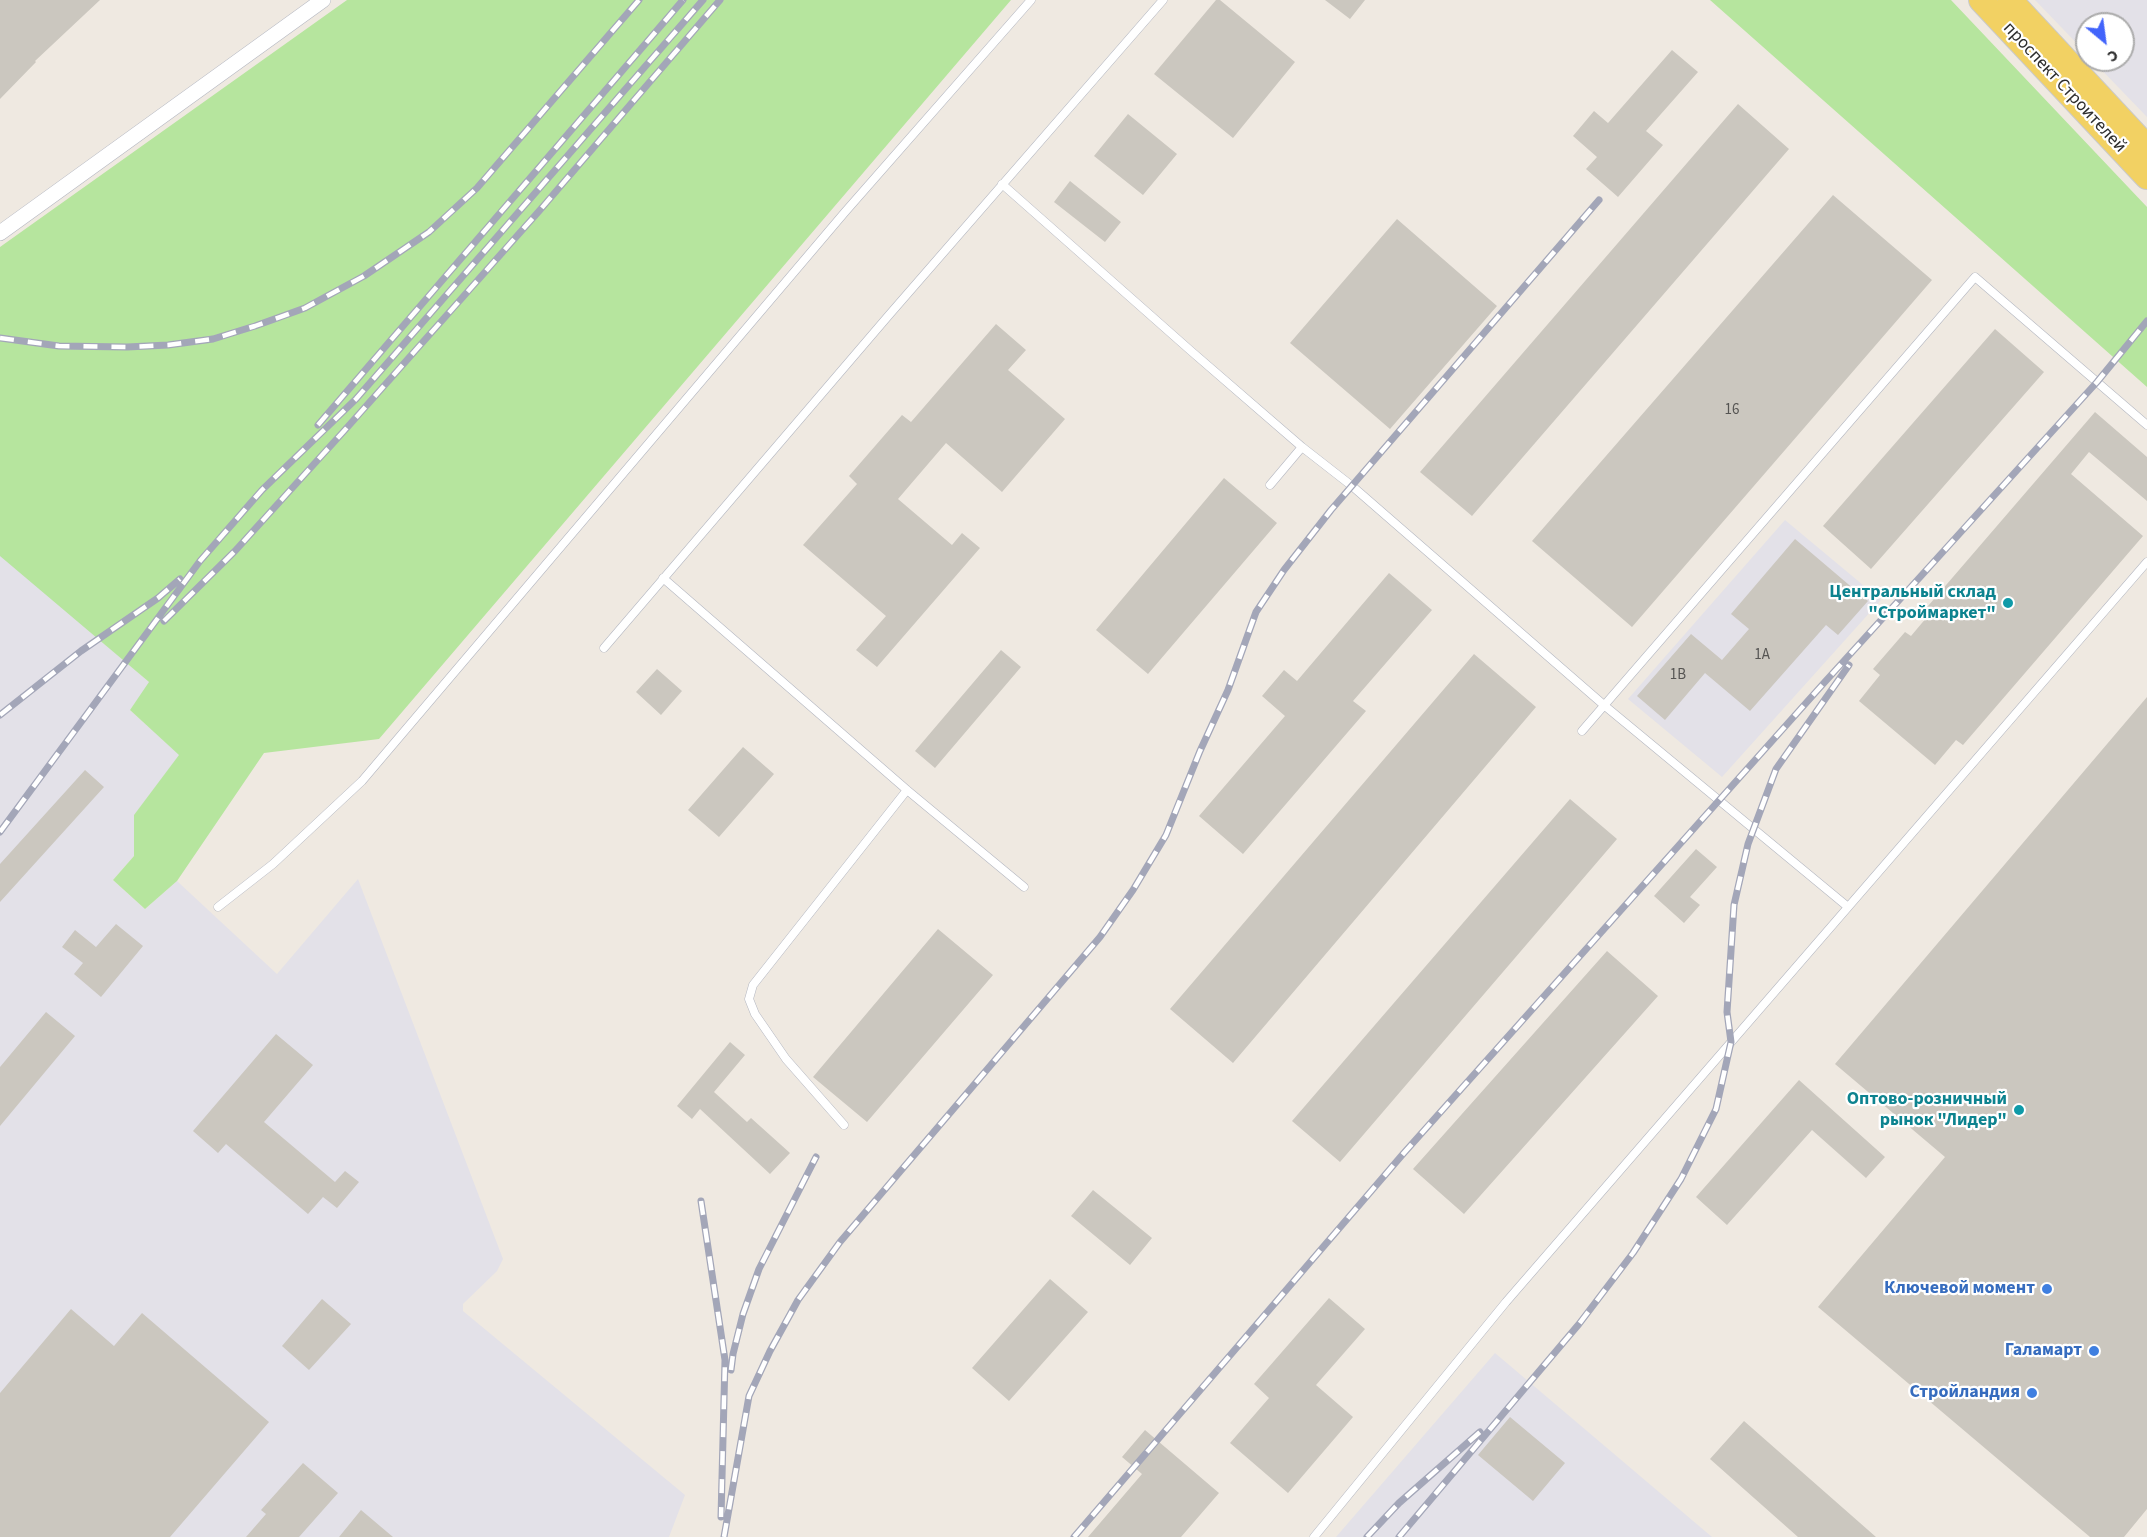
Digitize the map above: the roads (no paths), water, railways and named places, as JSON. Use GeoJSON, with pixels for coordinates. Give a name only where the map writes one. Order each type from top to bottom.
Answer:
{"type":"FeatureCollection","features":[{"type":"Feature","properties":{"kind":"main road","name":"проспект Строителей"},"geometry":{"type":"LineString","coordinates":[[1981,0],[2147,177]]}},
{"type":"Feature","properties":{"kind":"main road","name":"проспект Строителей"},"geometry":{"type":"LineString","coordinates":[[2010,0],[2147,147]]}},
{"type":"Feature","properties":{"kind":"street"},"geometry":{"type":"LineString","coordinates":[[0,233],[323,0]]}},
{"type":"Feature","properties":{"kind":"lane"},"geometry":{"type":"LineString","coordinates":[[218,907],[273,864],[362,781],[845,212],[1031,0]]}},
{"type":"Feature","properties":{"kind":"lane"},"geometry":{"type":"LineString","coordinates":[[604,648],[1163,0]]}},
{"type":"Feature","properties":{"kind":"lane"},"geometry":{"type":"LineString","coordinates":[[1002,184],[1302,447],[1352,486],[1605,706],[1848,907]]}},
{"type":"Feature","properties":{"kind":"lane"},"geometry":{"type":"LineString","coordinates":[[1582,731],[1975,277],[2147,425]]}},
{"type":"Feature","properties":{"kind":"lane"},"geometry":{"type":"LineString","coordinates":[[1270,485],[1302,447]]}},
{"type":"Feature","properties":{"kind":"lane"},"geometry":{"type":"LineString","coordinates":[[1314,1537],[1506,1302],[2147,562]]}},
{"type":"Feature","properties":{"kind":"lane"},"geometry":{"type":"LineString","coordinates":[[663,578],[907,790],[1024,887]]}},
{"type":"Feature","properties":{"kind":"lane"},"geometry":{"type":"LineString","coordinates":[[844,1125],[786,1059],[755,1014],[749,999],[753,985],[907,790]]}},
{"type":"Feature","properties":{"kind":"railway"},"geometry":{"type":"LineString","coordinates":[[0,338],[59,346],[168,345],[213,339],[305,308],[364,276],[429,232],[477,188],[639,0]]}},
{"type":"Feature","properties":{"kind":"railway"},"geometry":{"type":"LineString","coordinates":[[318,425],[683,0]]}},
{"type":"Feature","properties":{"kind":"railway"},"geometry":{"type":"LineString","coordinates":[[0,832],[200,561],[262,490],[356,399],[703,0]]}},
{"type":"Feature","properties":{"kind":"railway"},"geometry":{"type":"LineString","coordinates":[[164,621],[235,551],[344,431],[540,210],[720,0]]}},
{"type":"Feature","properties":{"kind":"railway"},"geometry":{"type":"LineString","coordinates":[[724,1537],[749,1396],[798,1300],[840,1242],[1100,937],[1133,890],[1166,835],[1228,690],[1256,612],[1284,570],[1331,510],[1599,200]]}},
{"type":"Feature","properties":{"kind":"railway"},"geometry":{"type":"LineString","coordinates":[[1074,1537],[1403,1154],[1823,684],[2097,382],[2147,321]]}},
{"type":"Feature","properties":{"kind":"railway"},"geometry":{"type":"LineString","coordinates":[[0,715],[81,651],[158,598],[180,579]]}},
{"type":"Feature","properties":{"kind":"railway"},"geometry":{"type":"LineString","coordinates":[[1399,1537],[1579,1324],[1633,1253],[1681,1179],[1716,1109],[1731,1042],[1727,1012],[1734,905],[1748,844],[1776,769],[1849,665]]}},
{"type":"Feature","properties":{"kind":"railway"},"geometry":{"type":"LineString","coordinates":[[731,1370],[743,1314],[759,1269],[816,1157]]}},
{"type":"Feature","properties":{"kind":"railway"},"geometry":{"type":"LineString","coordinates":[[701,1201],[725,1360],[721,1517]]}},
{"type":"Feature","properties":{"kind":"railway"},"geometry":{"type":"LineString","coordinates":[[1367,1537],[1399,1503],[1480,1432]]}},
{"type":"Feature","properties":{"kind":"place","name":"Центральный склад \"Строймаркет\""},"geometry":{"type":"Point","coordinates":[2008,603]}},
{"type":"Feature","properties":{"kind":"place","name":"Оптово-розничный рынок \"Лидер\""},"geometry":{"type":"Point","coordinates":[2019,1110]}},
{"type":"Feature","properties":{"kind":"place","name":"Ключевой момент"},"geometry":{"type":"Point","coordinates":[2047,1289]}},
{"type":"Feature","properties":{"kind":"place","name":"Галамарт"},"geometry":{"type":"Point","coordinates":[2094,1351]}},
{"type":"Feature","properties":{"kind":"place","name":"Стройландия"},"geometry":{"type":"Point","coordinates":[2032,1393]}}]}
